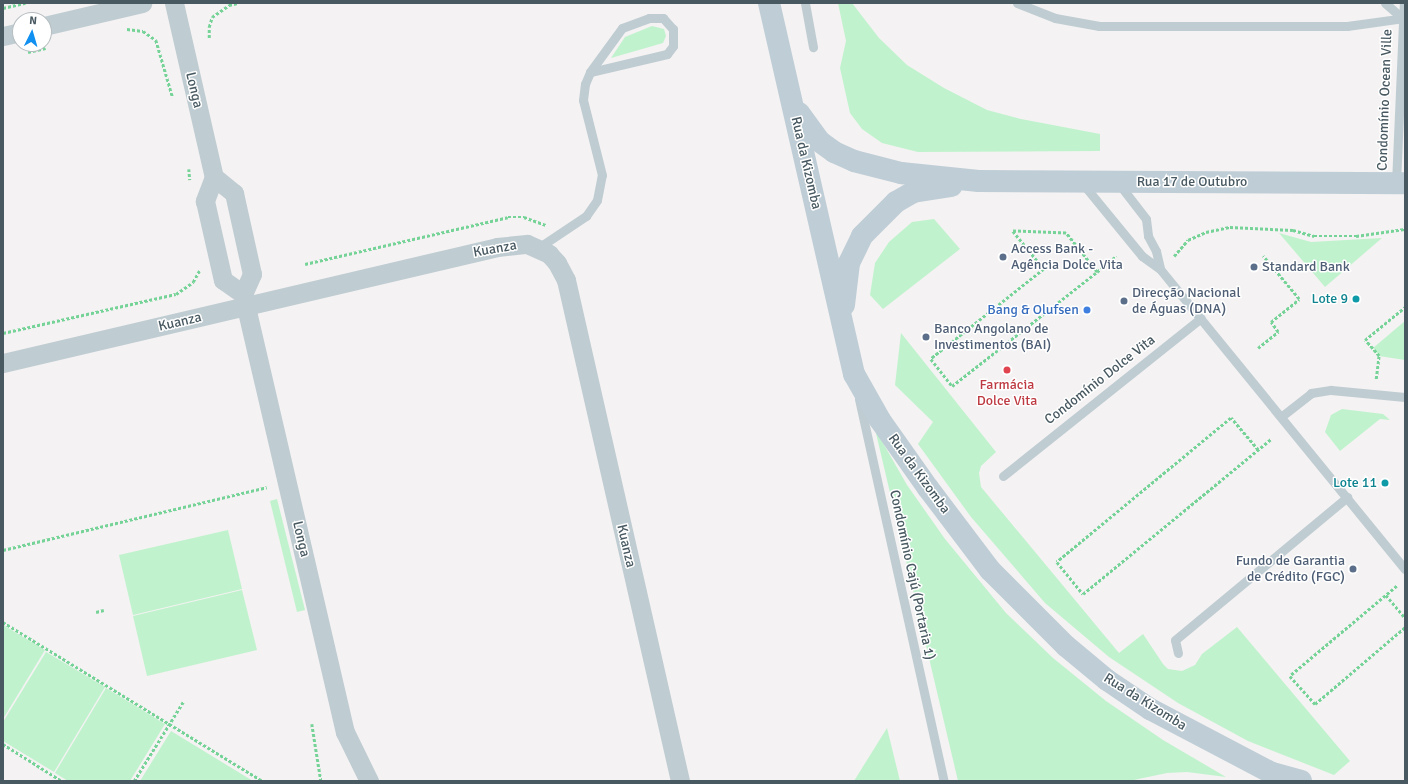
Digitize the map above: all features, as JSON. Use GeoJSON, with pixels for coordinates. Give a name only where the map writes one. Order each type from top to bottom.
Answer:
{"type":"FeatureCollection","features":[{"type":"Feature","properties":{"kind":"main road","name":"Rua da Kizomba"},"geometry":{"type":"LineString","coordinates":[[769,3],[854,374],[880,420],[928,488],[990,570],[1027,610],[1066,646],[1107,680],[1150,709],[1272,773],[1301,781]]}},
{"type":"Feature","properties":{"kind":"main road"},"geometry":{"type":"LineString","coordinates":[[792,104],[818,141],[854,161],[901,173],[979,181]]}},
{"type":"Feature","properties":{"kind":"main road"},"geometry":{"type":"LineString","coordinates":[[842,318],[849,262],[862,236],[878,218],[896,202],[913,192],[979,181]]}},
{"type":"Feature","properties":{"kind":"main road","name":"Rua 17 de Outubro"},"geometry":{"type":"LineString","coordinates":[[979,181],[1401,183]]}},
{"type":"Feature","properties":{"kind":"street"},"geometry":{"type":"LineString","coordinates":[[52,24],[142,3]]}},
{"type":"Feature","properties":{"kind":"street","name":"Longa"},"geometry":{"type":"LineString","coordinates":[[174,3],[214,177]]}},
{"type":"Feature","properties":{"kind":"street"},"geometry":{"type":"LineString","coordinates":[[214,177],[234,193],[252,274],[245,300],[223,280],[205,201],[214,177]]}},
{"type":"Feature","properties":{"kind":"street","name":"Kuanza"},"geometry":{"type":"LineString","coordinates":[[3,364],[245,300],[497,247],[527,244],[538,248],[557,263],[566,280],[680,781]]}},
{"type":"Feature","properties":{"kind":"street","name":"Longa"},"geometry":{"type":"LineString","coordinates":[[245,300],[343,725],[350,746],[369,781]]}},
{"type":"Feature","properties":{"kind":"lane"},"geometry":{"type":"LineString","coordinates":[[805,3],[813,46]]}},
{"type":"Feature","properties":{"kind":"lane","name":"Condomínio Ocean Ville"},"geometry":{"type":"LineString","coordinates":[[1017,3],[1056,18],[1100,26],[1347,26],[1404,18]]}},
{"type":"Feature","properties":{"kind":"lane","name":"Condomínio Ocean Ville"},"geometry":{"type":"LineString","coordinates":[[1385,3],[1404,18]]}},
{"type":"Feature","properties":{"kind":"lane","name":"Condomínio Ocean Ville"},"geometry":{"type":"LineString","coordinates":[[1401,183],[1404,3]]}},
{"type":"Feature","properties":{"kind":"lane"},"geometry":{"type":"LineString","coordinates":[[538,248],[586,216],[597,200],[602,175],[583,100],[585,84],[590,72],[622,28],[649,18],[663,18],[673,29],[673,46],[666,54],[590,72]]}},
{"type":"Feature","properties":{"kind":"lane"},"geometry":{"type":"LineString","coordinates":[[1081,182],[1142,256],[1160,268],[1405,569]]}},
{"type":"Feature","properties":{"kind":"lane"},"geometry":{"type":"LineString","coordinates":[[1117,182],[1146,219],[1148,236],[1156,251],[1160,268]]}},
{"type":"Feature","properties":{"kind":"lane","name":"Condomínio Dolce Vita"},"geometry":{"type":"LineString","coordinates":[[1003,476],[1201,318]]}},
{"type":"Feature","properties":{"kind":"lane","name":"Condomínio Cajú (Portaria 1)"},"geometry":{"type":"LineString","coordinates":[[854,374],[944,781]]}},
{"type":"Feature","properties":{"kind":"lane"},"geometry":{"type":"LineString","coordinates":[[1282,416],[1311,393],[1331,390],[1405,397]]}},
{"type":"Feature","properties":{"kind":"lane"},"geometry":{"type":"LineString","coordinates":[[1178,652],[1175,640],[1347,497]]}},
{"type":"Feature","properties":{"kind":"path"},"geometry":{"type":"LineString","coordinates":[[3,8],[26,3]]}},
{"type":"Feature","properties":{"kind":"path"},"geometry":{"type":"LineString","coordinates":[[209,38],[209,27],[212,17],[229,5],[238,3]]}},
{"type":"Feature","properties":{"kind":"path"},"geometry":{"type":"LineString","coordinates":[[124,30],[139,30],[147,33],[156,40],[160,48]]}},
{"type":"Feature","properties":{"kind":"path"},"geometry":{"type":"LineString","coordinates":[[305,264],[508,217],[524,217],[547,225]]}},
{"type":"Feature","properties":{"kind":"path"},"geometry":{"type":"LineString","coordinates":[[1160,268],[1188,240],[1206,232],[1230,227],[1293,230],[1314,236],[1356,236],[1405,229]]}},
{"type":"Feature","properties":{"kind":"path"},"geometry":{"type":"LineString","coordinates":[[1097,272],[1066,233],[1013,231],[1044,269],[931,358],[952,386],[1097,272],[1116,256]]}},
{"type":"Feature","properties":{"kind":"path"},"geometry":{"type":"LineString","coordinates":[[1258,348],[1278,332],[1271,322],[1298,298],[1263,256]]}},
{"type":"Feature","properties":{"kind":"path"},"geometry":{"type":"LineString","coordinates":[[3,333],[176,294],[194,282],[199,273],[199,265]]}},
{"type":"Feature","properties":{"kind":"path"},"geometry":{"type":"LineString","coordinates":[[1374,393],[1379,356],[1365,340],[1405,307]]}},
{"type":"Feature","properties":{"kind":"path"},"geometry":{"type":"LineString","coordinates":[[1258,450],[1231,418],[1057,562],[1082,594],[1258,450],[1271,439]]}},
{"type":"Feature","properties":{"kind":"path"},"geometry":{"type":"LineString","coordinates":[[3,550],[272,486]]}},
{"type":"Feature","properties":{"kind":"path"},"geometry":{"type":"LineString","coordinates":[[1397,586],[1290,676],[1315,704],[1405,627]]}},
{"type":"Feature","properties":{"kind":"path"},"geometry":{"type":"LineString","coordinates":[[1386,596],[1405,618]]}},
{"type":"Feature","properties":{"kind":"path"},"geometry":{"type":"LineString","coordinates":[[96,612],[104,610]]}},
{"type":"Feature","properties":{"kind":"path"},"geometry":{"type":"LineString","coordinates":[[3,622],[262,781]]}},
{"type":"Feature","properties":{"kind":"path"},"geometry":{"type":"LineString","coordinates":[[134,781],[183,702]]}},
{"type":"Feature","properties":{"kind":"path"},"geometry":{"type":"LineString","coordinates":[[312,724],[321,781]]}},
{"type":"Feature","properties":{"kind":"path"},"geometry":{"type":"LineString","coordinates":[[3,744],[62,781]]}},
{"type":"Feature","properties":{"kind":"green space"},"geometry":{"type":"Polygon","coordinates":[[[838,3],[852,3],[879,38],[907,65],[944,88],[987,110],[1021,119],[1100,134],[1100,151],[918,152],[882,143],[862,129],[850,113],[840,68],[846,41],[838,3]]]}},
{"type":"Feature","properties":{"kind":"green space"},"geometry":{"type":"Polygon","coordinates":[[[652,26],[664,29],[666,36],[663,43],[611,58],[625,37],[652,26]]]}},
{"type":"Feature","properties":{"kind":"green space"},"geometry":{"type":"Polygon","coordinates":[[[934,219],[960,249],[883,309],[870,295],[875,263],[889,242],[912,222],[934,219]]]}},
{"type":"Feature","properties":{"kind":"green space"},"geometry":{"type":"Polygon","coordinates":[[[1279,233],[1311,242],[1382,238],[1325,287],[1279,233]]]}},
{"type":"Feature","properties":{"kind":"green space"},"geometry":{"type":"Polygon","coordinates":[[[1405,321],[1405,360],[1379,356],[1373,348],[1405,321]]]}},
{"type":"Feature","properties":{"kind":"green space"},"geometry":{"type":"Polygon","coordinates":[[[901,333],[996,452],[981,466],[979,473],[981,487],[1119,653],[1143,634],[1168,669],[1182,671],[1195,665],[1202,654],[1237,627],[1350,761],[1334,775],[1248,741],[1178,703],[1109,657],[1045,603],[971,517],[918,444],[933,422],[895,385],[901,333]]]}},
{"type":"Feature","properties":{"kind":"green space"},"geometry":{"type":"Polygon","coordinates":[[[1342,409],[1383,414],[1390,420],[1380,419],[1340,451],[1325,432],[1331,415],[1342,409]]]}},
{"type":"Feature","properties":{"kind":"green space"},"geometry":{"type":"Polygon","coordinates":[[[875,429],[907,485],[945,539],[1006,613],[1053,658],[1106,701],[1163,740],[1226,777],[1187,772],[1167,773],[1129,781],[958,781],[875,429]]]}},
{"type":"Feature","properties":{"kind":"green space"},"geometry":{"type":"Polygon","coordinates":[[[277,499],[305,610],[297,612],[270,501],[277,499]]]}},
{"type":"Feature","properties":{"kind":"green space"},"geometry":{"type":"Polygon","coordinates":[[[228,530],[242,589],[133,615],[119,555],[228,530]]]}},
{"type":"Feature","properties":{"kind":"green space"},"geometry":{"type":"Polygon","coordinates":[[[242,590],[257,650],[147,676],[133,616],[242,590]]]}},
{"type":"Feature","properties":{"kind":"green space"},"geometry":{"type":"Polygon","coordinates":[[[3,625],[45,650],[3,719],[3,625]]]}},
{"type":"Feature","properties":{"kind":"green space"},"geometry":{"type":"Polygon","coordinates":[[[46,652],[105,687],[54,772],[3,741],[3,722],[46,652]]]}},
{"type":"Feature","properties":{"kind":"green space"},"geometry":{"type":"Polygon","coordinates":[[[106,688],[165,724],[130,781],[68,781],[55,773],[106,688]]]}},
{"type":"Feature","properties":{"kind":"green space"},"geometry":{"type":"Polygon","coordinates":[[[887,728],[900,781],[854,781],[887,728]]]}},
{"type":"Feature","properties":{"kind":"green space"},"geometry":{"type":"Polygon","coordinates":[[[171,731],[253,781],[140,781],[171,731]]]}},
{"type":"Feature","properties":{"kind":"place","name":"Access Bank - Agência Dolce Vita"},"geometry":{"type":"Point","coordinates":[1003,257]}},
{"type":"Feature","properties":{"kind":"place","name":"Standard Bank"},"geometry":{"type":"Point","coordinates":[1254,267]}},
{"type":"Feature","properties":{"kind":"place","name":"Lote 9"},"geometry":{"type":"Point","coordinates":[1356,299]}},
{"type":"Feature","properties":{"kind":"place","name":"Direcção Nacional de Águas (DNA)"},"geometry":{"type":"Point","coordinates":[1124,301]}},
{"type":"Feature","properties":{"kind":"place","name":"Bang & Olufsen"},"geometry":{"type":"Point","coordinates":[1087,310]}},
{"type":"Feature","properties":{"kind":"place","name":"Banco Angolano de Investimentos (BAI)"},"geometry":{"type":"Point","coordinates":[926,337]}},
{"type":"Feature","properties":{"kind":"place","name":"Farmácia Dolce Vita"},"geometry":{"type":"Point","coordinates":[1007,370]}},
{"type":"Feature","properties":{"kind":"place","name":"Lote 11"},"geometry":{"type":"Point","coordinates":[1385,483]}},
{"type":"Feature","properties":{"kind":"place","name":"Fundo de Garantia de Crédito (FGC)"},"geometry":{"type":"Point","coordinates":[1353,569]}}]}
